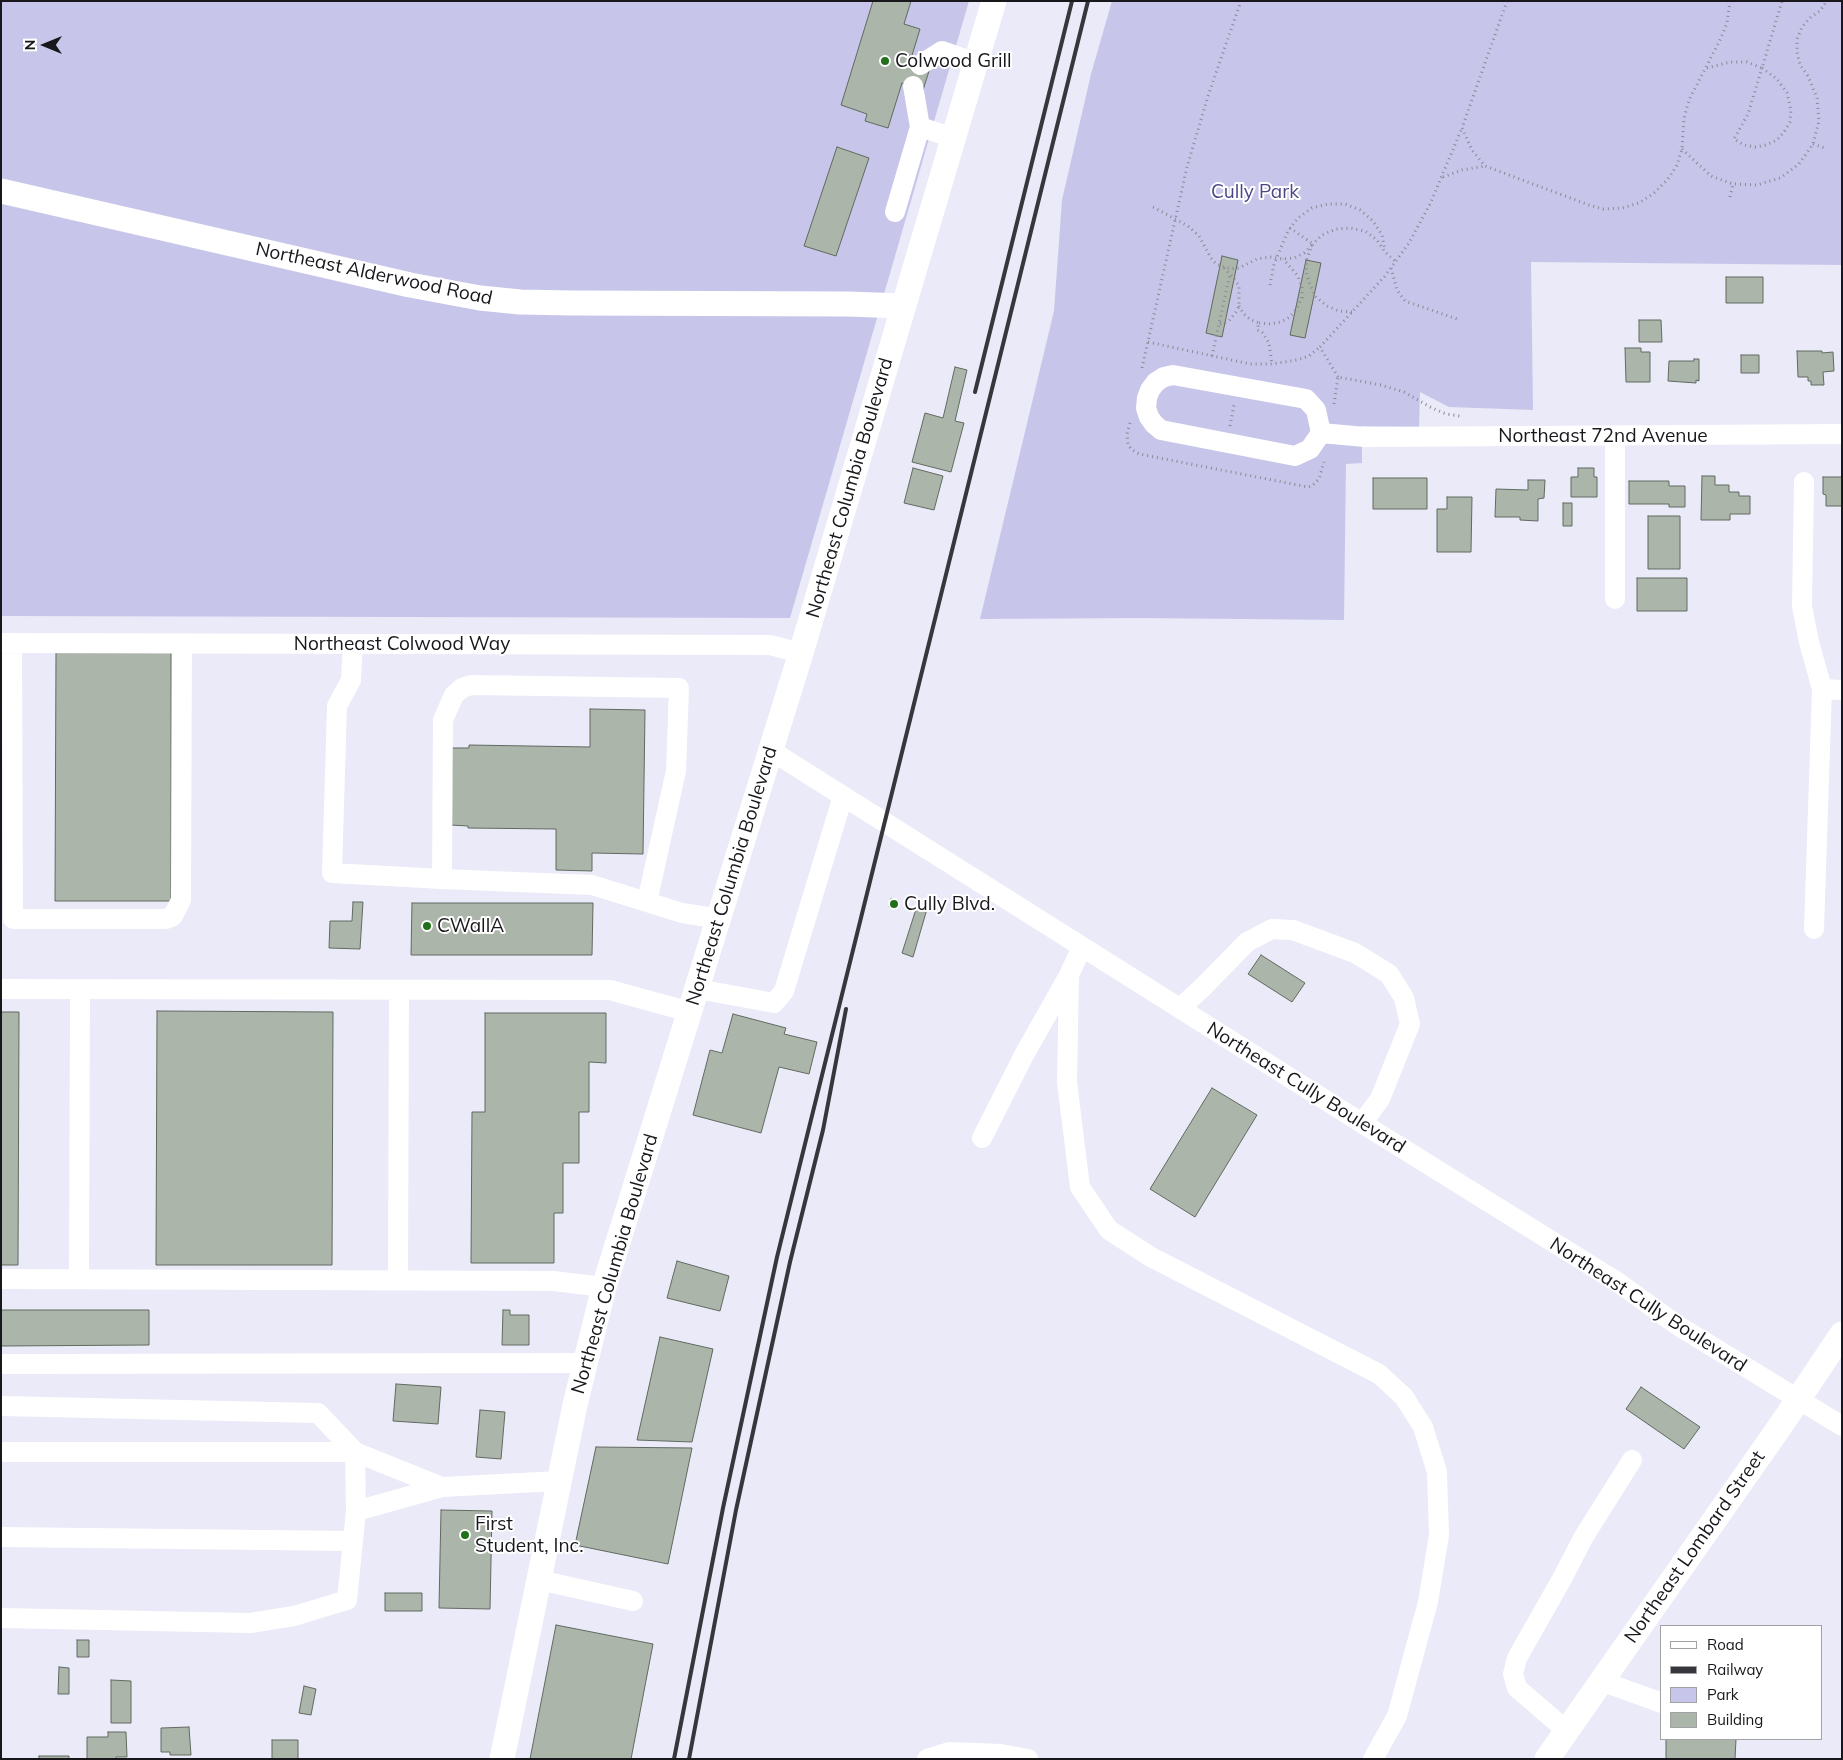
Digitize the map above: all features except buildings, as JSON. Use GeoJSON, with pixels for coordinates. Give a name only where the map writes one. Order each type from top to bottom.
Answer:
{"type":"FeatureCollection","features":[{"type":"Feature","properties":{"kind":"main road","name":"Northeast Columbia Boulevard"},"geometry":{"type":"LineString","coordinates":[[502,1759],[559,1482],[604,1287],[720,919],[801,653],[994,1]]}},
{"type":"Feature","properties":{"kind":"main road","name":"Northeast Alderwood Road"},"geometry":{"type":"LineString","coordinates":[[1,191],[410,285],[480,298],[520,302],[571,303],[903,306]]}},
{"type":"Feature","properties":{"kind":"main road","name":"Northeast Lombard Street"},"geometry":{"type":"LineString","coordinates":[[1547,1759],[1842,1334]]}},
{"type":"Feature","properties":{"kind":"street"},"geometry":{"type":"LineString","coordinates":[[920,65],[942,51],[976,63]]}},
{"type":"Feature","properties":{"kind":"street"},"geometry":{"type":"LineString","coordinates":[[895,212],[920,127],[913,86]]}},
{"type":"Feature","properties":{"kind":"street"},"geometry":{"type":"LineString","coordinates":[[920,127],[954,138]]}},
{"type":"Feature","properties":{"kind":"street"},"geometry":{"type":"LineString","coordinates":[[1173,375],[1238,386],[1306,399],[1316,410],[1325,433],[1310,449],[1295,456],[1161,430],[1149,417],[1146,408],[1150,390],[1156,382],[1164,377],[1173,375]]}},
{"type":"Feature","properties":{"kind":"street","name":"Northeast 72nd Avenue"},"geometry":{"type":"LineString","coordinates":[[1325,433],[1365,437],[1842,434]]}},
{"type":"Feature","properties":{"kind":"street"},"geometry":{"type":"LineString","coordinates":[[1615,436],[1615,599]]}},
{"type":"Feature","properties":{"kind":"street"},"geometry":{"type":"LineString","coordinates":[[1804,482],[1802,606],[1822,689],[1814,929]]}},
{"type":"Feature","properties":{"kind":"street"},"geometry":{"type":"LineString","coordinates":[[7,643],[7,840],[14,919],[166,919],[173,916],[181,900],[182,644]]}},
{"type":"Feature","properties":{"kind":"street","name":"Northeast Colwood Way"},"geometry":{"type":"LineString","coordinates":[[7,643],[770,645],[801,653]]}},
{"type":"Feature","properties":{"kind":"street"},"geometry":{"type":"LineString","coordinates":[[353,644],[351,680],[337,706],[332,873],[592,885],[682,913],[720,919]]}},
{"type":"Feature","properties":{"kind":"street"},"geometry":{"type":"LineString","coordinates":[[442,879],[442,720],[454,695],[462,688],[471,685],[679,688],[676,770],[662,825],[647,902]]}},
{"type":"Feature","properties":{"kind":"street"},"geometry":{"type":"LineString","coordinates":[[1822,689],[1842,690]]}},
{"type":"Feature","properties":{"kind":"street","name":"Northeast Cully Boulevard"},"geometry":{"type":"LineString","coordinates":[[770,750],[1362,1124],[1619,1283],[1676,1325],[1842,1426]]}},
{"type":"Feature","properties":{"kind":"street"},"geometry":{"type":"LineString","coordinates":[[1,989],[610,990],[694,1001],[774,1003],[784,991],[843,796]]}},
{"type":"Feature","properties":{"kind":"street"},"geometry":{"type":"LineString","coordinates":[[1180,1008],[1247,942],[1272,929],[1293,930],[1355,953],[1389,974],[1404,998],[1410,1024],[1380,1099],[1362,1124]]}},
{"type":"Feature","properties":{"kind":"street"},"geometry":{"type":"LineString","coordinates":[[982,1138],[1024,1055],[1069,975],[1082,946]]}},
{"type":"Feature","properties":{"kind":"street"},"geometry":{"type":"LineString","coordinates":[[1069,975],[1067,1082],[1080,1186],[1109,1230],[1151,1257],[1379,1374],[1404,1397],[1423,1427],[1437,1472],[1439,1535],[1428,1602],[1398,1716],[1373,1759]]}},
{"type":"Feature","properties":{"kind":"street"},"geometry":{"type":"LineString","coordinates":[[79,1280],[80,989]]}},
{"type":"Feature","properties":{"kind":"street"},"geometry":{"type":"LineString","coordinates":[[398,1280],[400,990]]}},
{"type":"Feature","properties":{"kind":"street"},"geometry":{"type":"LineString","coordinates":[[1,1279],[553,1281],[604,1287]]}},
{"type":"Feature","properties":{"kind":"street"},"geometry":{"type":"LineString","coordinates":[[1,1364],[585,1363]]}},
{"type":"Feature","properties":{"kind":"street"},"geometry":{"type":"LineString","coordinates":[[1,1406],[318,1413],[355,1452],[356,1511],[347,1600],[294,1616],[250,1623],[1,1618]]}},
{"type":"Feature","properties":{"kind":"street"},"geometry":{"type":"LineString","coordinates":[[1,1452],[355,1452],[442,1487]]}},
{"type":"Feature","properties":{"kind":"street"},"geometry":{"type":"LineString","coordinates":[[1567,1731],[1517,1688],[1513,1674],[1517,1658],[1583,1538],[1632,1460]]}},
{"type":"Feature","properties":{"kind":"street"},"geometry":{"type":"LineString","coordinates":[[356,1511],[442,1487],[559,1482]]}},
{"type":"Feature","properties":{"kind":"street"},"geometry":{"type":"LineString","coordinates":[[1,1537],[353,1541]]}},
{"type":"Feature","properties":{"kind":"street"},"geometry":{"type":"LineString","coordinates":[[539,1580],[633,1601]]}},
{"type":"Feature","properties":{"kind":"street"},"geometry":{"type":"LineString","coordinates":[[1601,1681],[1660,1702]]}},
{"type":"Feature","properties":{"kind":"street"},"geometry":{"type":"LineString","coordinates":[[927,1759],[949,1752],[1001,1754],[1028,1759]]}},
{"type":"Feature","properties":{"kind":"path"},"geometry":{"type":"LineString","coordinates":[[1141,373],[1187,167],[1208,96],[1241,1]]}},
{"type":"Feature","properties":{"kind":"path"},"geometry":{"type":"LineString","coordinates":[[1148,342],[1243,362],[1272,364],[1309,356],[1320,347],[1390,268],[1409,243],[1430,204],[1462,128],[1507,1]]}},
{"type":"Feature","properties":{"kind":"path"},"geometry":{"type":"LineString","coordinates":[[1462,128],[1472,150],[1486,166],[1604,209],[1622,208],[1639,203],[1654,193],[1668,179],[1677,165],[1682,149],[1684,118],[1689,100],[1722,38],[1730,1]]}},
{"type":"Feature","properties":{"kind":"path"},"geometry":{"type":"LineString","coordinates":[[1706,68],[1730,62],[1747,62],[1762,68],[1777,79],[1787,93],[1791,110],[1790,122],[1776,140],[1766,145],[1755,147],[1744,145],[1734,139],[1748,114],[1762,68],[1782,1]]}},
{"type":"Feature","properties":{"kind":"path"},"geometry":{"type":"LineString","coordinates":[[1682,149],[1711,176],[1733,184],[1757,185],[1780,178],[1799,164],[1813,144],[1819,121],[1817,98],[1808,76],[1800,65],[1797,39],[1802,27],[1820,11],[1827,1]]}},
{"type":"Feature","properties":{"kind":"path"},"geometry":{"type":"LineString","coordinates":[[1813,144],[1825,148]]}},
{"type":"Feature","properties":{"kind":"path"},"geometry":{"type":"LineString","coordinates":[[1442,177],[1462,170],[1486,166]]}},
{"type":"Feature","properties":{"kind":"path"},"geometry":{"type":"LineString","coordinates":[[1730,197],[1733,184]]}},
{"type":"Feature","properties":{"kind":"path"},"geometry":{"type":"LineString","coordinates":[[1270,285],[1274,264],[1289,229],[1298,218],[1312,208],[1328,204],[1345,204],[1360,210],[1373,221],[1382,235],[1385,252]]}},
{"type":"Feature","properties":{"kind":"path"},"geometry":{"type":"LineString","coordinates":[[1153,207],[1188,226],[1199,236],[1211,258],[1230,274],[1239,286],[1239,306],[1236,312],[1228,322],[1219,324]]}},
{"type":"Feature","properties":{"kind":"path"},"geometry":{"type":"LineString","coordinates":[[1223,268],[1239,268],[1257,259],[1270,257],[1294,258],[1304,253],[1322,235],[1336,229],[1350,228],[1365,231],[1377,240],[1385,252],[1395,261]]}},
{"type":"Feature","properties":{"kind":"path"},"geometry":{"type":"LineString","coordinates":[[1289,229],[1313,244]]}},
{"type":"Feature","properties":{"kind":"path"},"geometry":{"type":"LineString","coordinates":[[1313,244],[1307,258],[1306,272],[1316,297],[1327,306],[1339,311],[1352,312]]}},
{"type":"Feature","properties":{"kind":"path"},"geometry":{"type":"LineString","coordinates":[[1239,306],[1251,320],[1270,324],[1286,320],[1298,308],[1302,298],[1302,287],[1298,276],[1283,259]]}},
{"type":"Feature","properties":{"kind":"path"},"geometry":{"type":"LineString","coordinates":[[1390,268],[1397,290],[1405,301],[1460,320]]}},
{"type":"Feature","properties":{"kind":"path"},"geometry":{"type":"LineString","coordinates":[[1212,356],[1230,274]]}},
{"type":"Feature","properties":{"kind":"path"},"geometry":{"type":"LineString","coordinates":[[1259,323],[1257,330],[1262,332],[1269,343],[1272,364]]}},
{"type":"Feature","properties":{"kind":"path"},"geometry":{"type":"LineString","coordinates":[[1131,417],[1127,439],[1134,452],[1303,486],[1312,486],[1321,475],[1325,433],[1338,377],[1320,347]]}},
{"type":"Feature","properties":{"kind":"path"},"geometry":{"type":"LineString","coordinates":[[1221,470],[1243,362]]}},
{"type":"Feature","properties":{"kind":"path"},"geometry":{"type":"LineString","coordinates":[[1338,377],[1381,385],[1404,392],[1446,414],[1464,416]]}},
{"type":"Feature","properties":{"kind":"green space"},"geometry":{"type":"Polygon","coordinates":[[[1,1],[969,1],[790,618],[1,616],[1,1]]]}},
{"type":"Feature","properties":{"kind":"green space","name":"Cully Park"},"geometry":{"type":"Polygon","coordinates":[[[1112,1],[1842,1],[1842,265],[1531,262],[1533,410],[1449,407],[1420,392],[1419,427],[1362,426],[1362,463],[1346,464],[1344,620],[980,619],[1054,311],[1062,200],[1091,74],[1112,1]]]}},
{"type":"Feature","properties":{"kind":"railway"},"geometry":{"type":"LineString","coordinates":[[975,392],[1072,1]]}},
{"type":"Feature","properties":{"kind":"railway"},"geometry":{"type":"LineString","coordinates":[[674,1759],[723,1508],[777,1257],[1088,1]]}},
{"type":"Feature","properties":{"kind":"railway"},"geometry":{"type":"LineString","coordinates":[[689,1759],[736,1510],[790,1262],[823,1130],[846,1009]]}},
{"type":"Feature","properties":{"kind":"place","name":"Colwood Grill"},"geometry":{"type":"Point","coordinates":[885,61]}},
{"type":"Feature","properties":{"kind":"place","name":"Cully Blvd."},"geometry":{"type":"Point","coordinates":[894,904]}},
{"type":"Feature","properties":{"kind":"place","name":"CWallA"},"geometry":{"type":"Point","coordinates":[427,926]}},
{"type":"Feature","properties":{"kind":"place","name":"First Student, Inc."},"geometry":{"type":"Point","coordinates":[465,1535]}}]}
